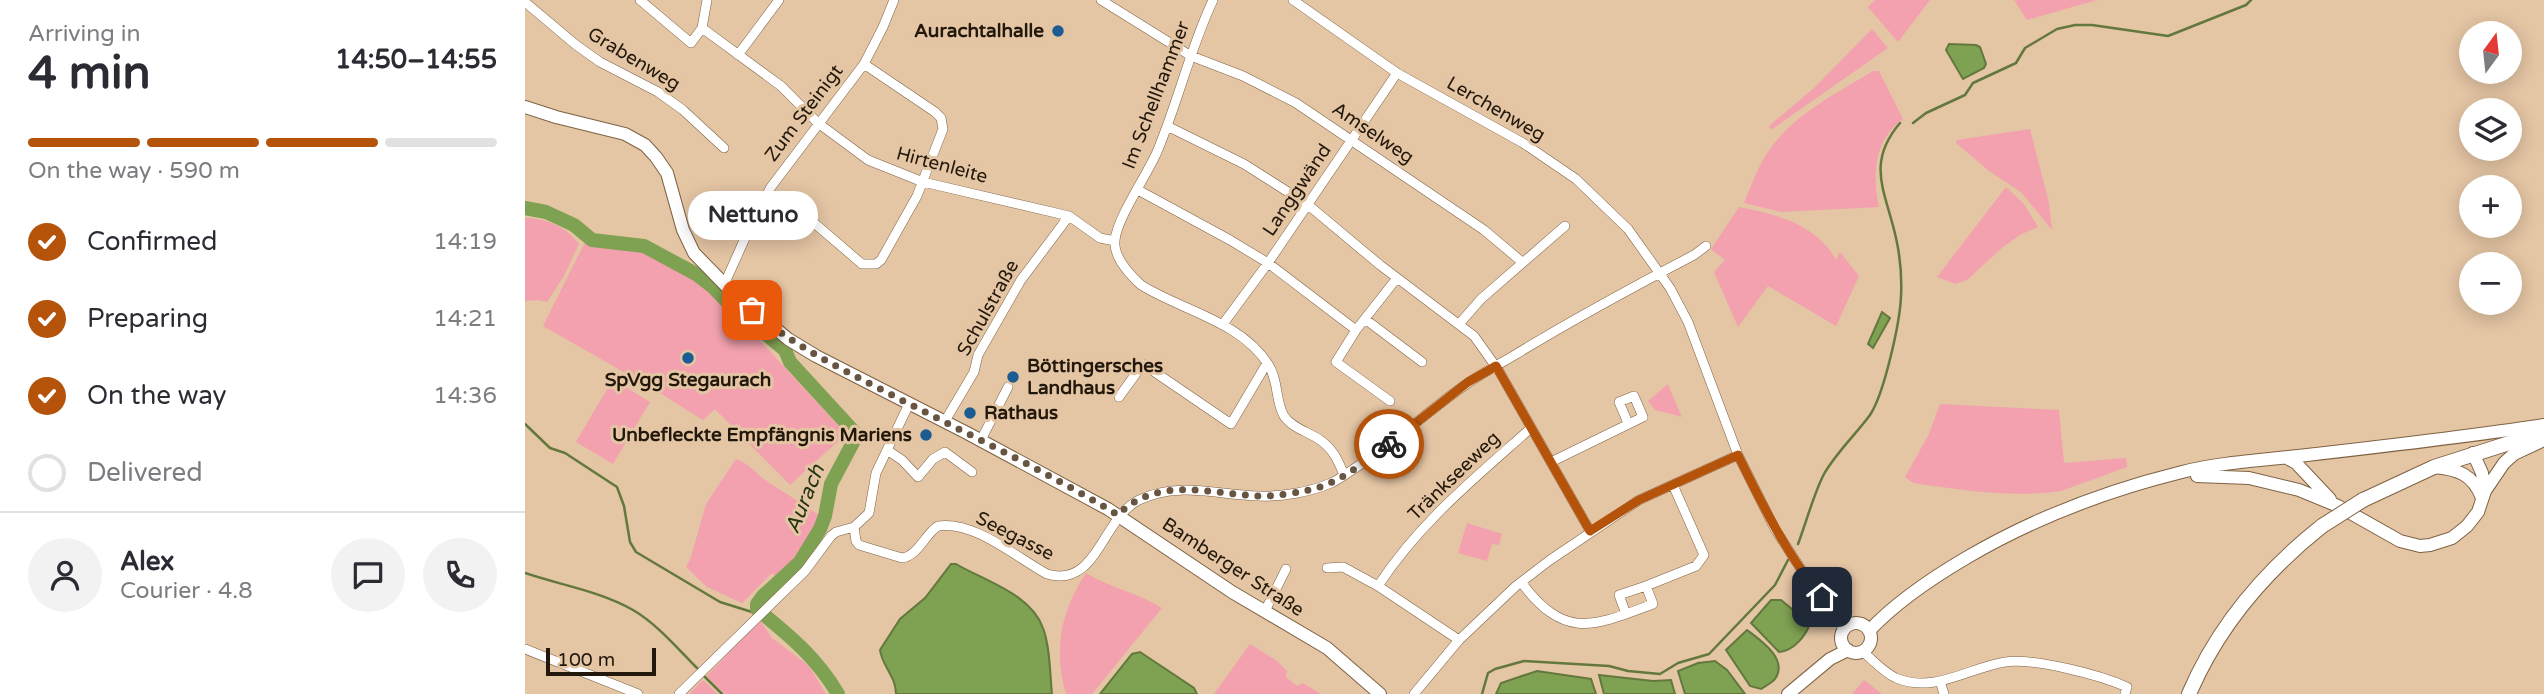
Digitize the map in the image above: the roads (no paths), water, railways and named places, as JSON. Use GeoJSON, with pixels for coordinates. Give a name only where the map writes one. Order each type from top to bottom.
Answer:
{"type":"FeatureCollection","features":[{"type":"Feature","properties":{"kind":"main road","name":"Bamberger Straße"},"geometry":{"type":"LineString","coordinates":[[525,107],[625,134],[651,150],[667,173],[688,243],[702,263],[788,339],[1118,515],[1197,570],[1327,648],[1380,694]]}},
{"type":"Feature","properties":{"kind":"main road"},"geometry":{"type":"LineString","coordinates":[[2189,694],[2215,642],[2235,611],[2277,564],[2322,526],[2363,500],[2434,467],[2542,433]]}},
{"type":"Feature","properties":{"kind":"main road"},"geometry":{"type":"LineString","coordinates":[[1789,694],[1830,659],[1853,634],[1883,616],[1949,568],[2023,526],[2094,497],[2159,478],[2206,468],[2542,433]]}},
{"type":"Feature","properties":{"kind":"main road"},"geometry":{"type":"LineString","coordinates":[[2159,478],[2213,475],[2249,478],[2299,490],[2338,506],[2400,541],[2420,546],[2430,545],[2460,533],[2473,519],[2483,495],[2504,463],[2542,433]]}},
{"type":"Feature","properties":{"kind":"main road"},"geometry":{"type":"LineString","coordinates":[[2473,453],[2481,474],[2483,495]]}},
{"type":"Feature","properties":{"kind":"main road"},"geometry":{"type":"LineString","coordinates":[[2287,458],[2296,463],[2338,506]]}},
{"type":"Feature","properties":{"kind":"main road"},"geometry":{"type":"LineString","coordinates":[[2434,467],[2466,474],[2483,495]]}},
{"type":"Feature","properties":{"kind":"main road"},"geometry":{"type":"LineString","coordinates":[[1853,634],[1865,648],[1855,652],[1853,634]]}},
{"type":"Feature","properties":{"kind":"street"},"geometry":{"type":"LineString","coordinates":[[640,0],[691,43],[702,28],[707,0]]}},
{"type":"Feature","properties":{"kind":"street"},"geometry":{"type":"LineString","coordinates":[[738,55],[779,0]]}},
{"type":"Feature","properties":{"kind":"street","name":"Zum Steinigt"},"geometry":{"type":"LineString","coordinates":[[724,285],[767,193],[864,64],[894,0]]}},
{"type":"Feature","properties":{"kind":"street","name":"Amselweg"},"geometry":{"type":"LineString","coordinates":[[1101,0],[1191,56],[1243,76],[1296,103],[1484,230],[1522,262]]}},
{"type":"Feature","properties":{"kind":"street","name":"Im Schellhammer"},"geometry":{"type":"LineString","coordinates":[[1115,241],[1167,126],[1213,0]]}},
{"type":"Feature","properties":{"kind":"street","name":"Lerchenweg"},"geometry":{"type":"LineString","coordinates":[[1293,0],[1397,73],[1523,143],[1576,179],[1628,229],[1660,273],[1688,322],[1738,455],[1775,529],[1808,580],[1853,634]]}},
{"type":"Feature","properties":{"kind":"street","name":"Grabenweg"},"geometry":{"type":"LineString","coordinates":[[525,2],[592,56],[675,104],[724,148]]}},
{"type":"Feature","properties":{"kind":"street","name":"Hirtenleite"},"geometry":{"type":"LineString","coordinates":[[702,28],[781,86],[818,123],[869,160],[923,182],[1069,216]]}},
{"type":"Feature","properties":{"kind":"street"},"geometry":{"type":"LineString","coordinates":[[807,229],[813,222],[863,264],[876,264],[887,250],[923,182],[943,129],[941,118],[864,64]]}},
{"type":"Feature","properties":{"kind":"street","name":"Langgwänd"},"geometry":{"type":"LineString","coordinates":[[1223,324],[1268,263],[1397,73]]}},
{"type":"Feature","properties":{"kind":"street"},"geometry":{"type":"LineString","coordinates":[[1167,126],[1244,164],[1307,204],[1397,278],[1474,336],[1496,366],[1590,531]]}},
{"type":"Feature","properties":{"kind":"street"},"geometry":{"type":"LineString","coordinates":[[1138,190],[1268,263],[1356,330]]}},
{"type":"Feature","properties":{"kind":"street"},"geometry":{"type":"LineString","coordinates":[[1069,216],[1100,238],[1115,241],[1121,262],[1141,285],[1223,324],[1259,352],[1276,379],[1284,416],[1332,450],[1345,475]]}},
{"type":"Feature","properties":{"kind":"street","name":"Schulstraße"},"geometry":{"type":"LineString","coordinates":[[945,421],[974,372],[978,355],[1021,280],[1069,216]]}},
{"type":"Feature","properties":{"kind":"street"},"geometry":{"type":"LineString","coordinates":[[1460,323],[1481,299],[1565,226]]}},
{"type":"Feature","properties":{"kind":"street"},"geometry":{"type":"LineString","coordinates":[[1118,515],[1128,506],[1160,491],[1183,489],[1260,496],[1312,489],[1332,482],[1368,460],[1468,382],[1706,246]]}},
{"type":"Feature","properties":{"kind":"street"},"geometry":{"type":"LineString","coordinates":[[1390,401],[1336,362],[1356,330],[1397,278]]}},
{"type":"Feature","properties":{"kind":"street"},"geometry":{"type":"LineString","coordinates":[[1365,319],[1422,362]]}},
{"type":"Feature","properties":{"kind":"street"},"geometry":{"type":"LineString","coordinates":[[1119,397],[1143,365],[1231,424],[1267,363]]}},
{"type":"Feature","properties":{"kind":"street"},"geometry":{"type":"LineString","coordinates":[[981,440],[1008,387]]}},
{"type":"Feature","properties":{"kind":"street"},"geometry":{"type":"LineString","coordinates":[[679,694],[805,571],[831,536],[854,527],[869,513],[876,473],[909,404]]}},
{"type":"Feature","properties":{"kind":"street"},"geometry":{"type":"LineString","coordinates":[[1551,462],[1628,423]]}},
{"type":"Feature","properties":{"kind":"street","name":"Tränkseeweg"},"geometry":{"type":"LineString","coordinates":[[1378,586],[1439,509],[1531,428]]}},
{"type":"Feature","properties":{"kind":"street"},"geometry":{"type":"LineString","coordinates":[[887,450],[919,477],[933,459],[945,452],[972,472]]}},
{"type":"Feature","properties":{"kind":"street"},"geometry":{"type":"LineString","coordinates":[[1414,694],[1459,640],[1521,582],[1590,531],[1639,500],[1738,455]]}},
{"type":"Feature","properties":{"kind":"street"},"geometry":{"type":"LineString","coordinates":[[1626,614],[1619,595],[1696,566],[1704,555],[1673,485]]}},
{"type":"Feature","properties":{"kind":"street","name":"Seegasse"},"geometry":{"type":"LineString","coordinates":[[854,527],[859,545],[902,558],[908,557],[938,526],[955,526],[995,543],[1054,576],[1075,573],[1088,564],[1118,515]]}},
{"type":"Feature","properties":{"kind":"street"},"geometry":{"type":"LineString","coordinates":[[1327,568],[1343,567],[1378,586],[1459,640]]}},
{"type":"Feature","properties":{"kind":"street"},"geometry":{"type":"LineString","coordinates":[[1265,611],[1286,569]]}},
{"type":"Feature","properties":{"kind":"street"},"geometry":{"type":"LineString","coordinates":[[1521,582],[1543,608],[1562,620],[1577,624],[1596,624],[1653,604],[1646,586]]}},
{"type":"Feature","properties":{"kind":"street"},"geometry":{"type":"LineString","coordinates":[[1865,648],[1884,671],[1912,684],[1941,684],[2006,662],[2026,662],[2110,680],[2126,691]]}},
{"type":"Feature","properties":{"kind":"street"},"geometry":{"type":"LineString","coordinates":[[525,649],[638,694]]}},
{"type":"Feature","properties":{"kind":"street"},"geometry":{"type":"LineString","coordinates":[[1941,684],[1944,694]]}},
{"type":"Feature","properties":{"kind":"waterway"},"geometry":{"type":"LineString","coordinates":[[1913,123],[1926,113],[1965,95],[1973,83],[2016,63],[2025,48],[2057,29],[2092,25],[2168,36],[2246,5],[2251,0]]}},
{"type":"Feature","properties":{"kind":"waterway"},"geometry":{"type":"LineString","coordinates":[[1798,544],[1824,474],[1870,415],[1881,391],[1890,358],[1900,308],[1901,274],[1896,238],[1881,179],[1881,165],[1889,138],[1900,123]]}},
{"type":"Feature","properties":{"kind":"waterway","name":"Aurach"},"geometry":{"type":"LineString","coordinates":[[525,208],[546,212],[574,225],[592,240],[644,246],[696,274],[713,287],[748,323],[785,350],[790,362],[857,435],[831,484],[820,529],[800,562],[757,604],[757,609],[811,658],[838,694]]}},
{"type":"Feature","properties":{"kind":"waterway"},"geometry":{"type":"LineString","coordinates":[[525,424],[550,448],[565,453],[617,487],[624,506],[630,542],[636,552],[720,602],[752,612],[757,609]]}},
{"type":"Feature","properties":{"kind":"waterway"},"geometry":{"type":"LineString","coordinates":[[1482,694],[1488,673],[1524,661],[1609,666],[1660,674],[1678,663],[1709,654],[1775,585],[1788,560]]}},
{"type":"Feature","properties":{"kind":"waterway"},"geometry":{"type":"LineString","coordinates":[[525,573],[594,593],[633,610],[659,629],[697,668]]}},
{"type":"Feature","properties":{"kind":"waterway"},"geometry":{"type":"LineString","coordinates":[[705,677],[722,694]]}},
{"type":"Feature","properties":{"kind":"place","name":"Aurachtalhalle"},"geometry":{"type":"Point","coordinates":[1058,31]}},
{"type":"Feature","properties":{"kind":"place","name":"Nettuno"},"geometry":{"type":"Point","coordinates":[752,310]}},
{"type":"Feature","properties":{"kind":"place","name":"SpVgg Stegaurach"},"geometry":{"type":"Point","coordinates":[688,358]}},
{"type":"Feature","properties":{"kind":"place","name":"Böttingersches Landhaus"},"geometry":{"type":"Point","coordinates":[1013,377]}},
{"type":"Feature","properties":{"kind":"place","name":"Rathaus"},"geometry":{"type":"Point","coordinates":[970,413]}},
{"type":"Feature","properties":{"kind":"place","name":"Unbefleckte Empfängnis Mariens"},"geometry":{"type":"Point","coordinates":[926,435]}}]}
